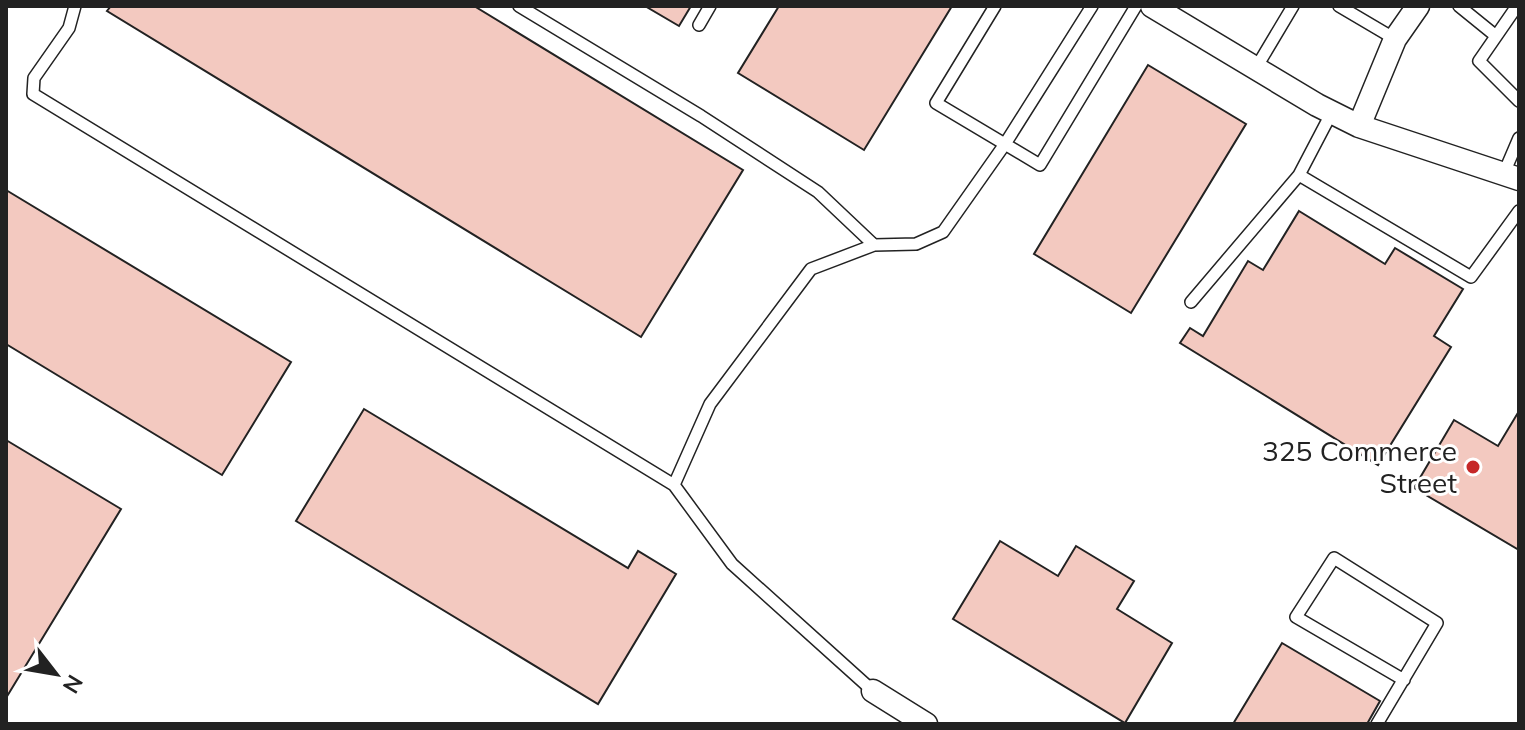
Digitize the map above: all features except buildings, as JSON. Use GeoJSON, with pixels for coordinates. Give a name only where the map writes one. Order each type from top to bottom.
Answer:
{"type":"FeatureCollection","features":[{"type":"Feature","properties":{"kind":"street"},"geometry":{"type":"LineString","coordinates":[[1152,6],[1359,126],[1511,176]]}},
{"type":"Feature","properties":{"kind":"street"},"geometry":{"type":"LineString","coordinates":[[1359,126],[1395,39],[1418,6]]}},
{"type":"Feature","properties":{"kind":"street"},"geometry":{"type":"LineString","coordinates":[[873,691],[926,724]]}},
{"type":"Feature","properties":{"kind":"lane"},"geometry":{"type":"LineString","coordinates":[[75,6],[69,28],[34,78],[33,94],[674,485],[732,564],[873,691]]}},
{"type":"Feature","properties":{"kind":"lane"},"geometry":{"type":"LineString","coordinates":[[519,6],[701,116],[818,192],[874,245]]}},
{"type":"Feature","properties":{"kind":"lane"},"geometry":{"type":"LineString","coordinates":[[699,25],[710,6]]}},
{"type":"Feature","properties":{"kind":"lane"},"geometry":{"type":"LineString","coordinates":[[995,6],[936,103],[1040,165],[1136,6]]}},
{"type":"Feature","properties":{"kind":"lane"},"geometry":{"type":"LineString","coordinates":[[674,485],[710,404],[811,269],[874,245],[916,244],[943,232],[1005,144],[1092,6]]}},
{"type":"Feature","properties":{"kind":"lane"},"geometry":{"type":"LineString","coordinates":[[1256,68],[1293,6]]}},
{"type":"Feature","properties":{"kind":"lane"},"geometry":{"type":"LineString","coordinates":[[1339,6],[1395,39]]}},
{"type":"Feature","properties":{"kind":"lane"},"geometry":{"type":"LineString","coordinates":[[1459,6],[1496,36]]}},
{"type":"Feature","properties":{"kind":"lane"},"geometry":{"type":"LineString","coordinates":[[1517,6],[1479,61],[1519,101]]}},
{"type":"Feature","properties":{"kind":"lane"},"geometry":{"type":"LineString","coordinates":[[1191,302],[1299,175],[1332,112]]}},
{"type":"Feature","properties":{"kind":"lane"},"geometry":{"type":"LineString","coordinates":[[1511,176],[1519,138]]}},
{"type":"Feature","properties":{"kind":"lane"},"geometry":{"type":"LineString","coordinates":[[1299,175],[1471,277],[1519,211]]}},
{"type":"Feature","properties":{"kind":"lane"},"geometry":{"type":"LineString","coordinates":[[1377,724],[1404,680],[1437,623],[1334,558],[1296,617],[1404,680]]}},
{"type":"Feature","properties":{"kind":"place","name":"325 Commerce Street"},"geometry":{"type":"Point","coordinates":[1473,467]}}]}
